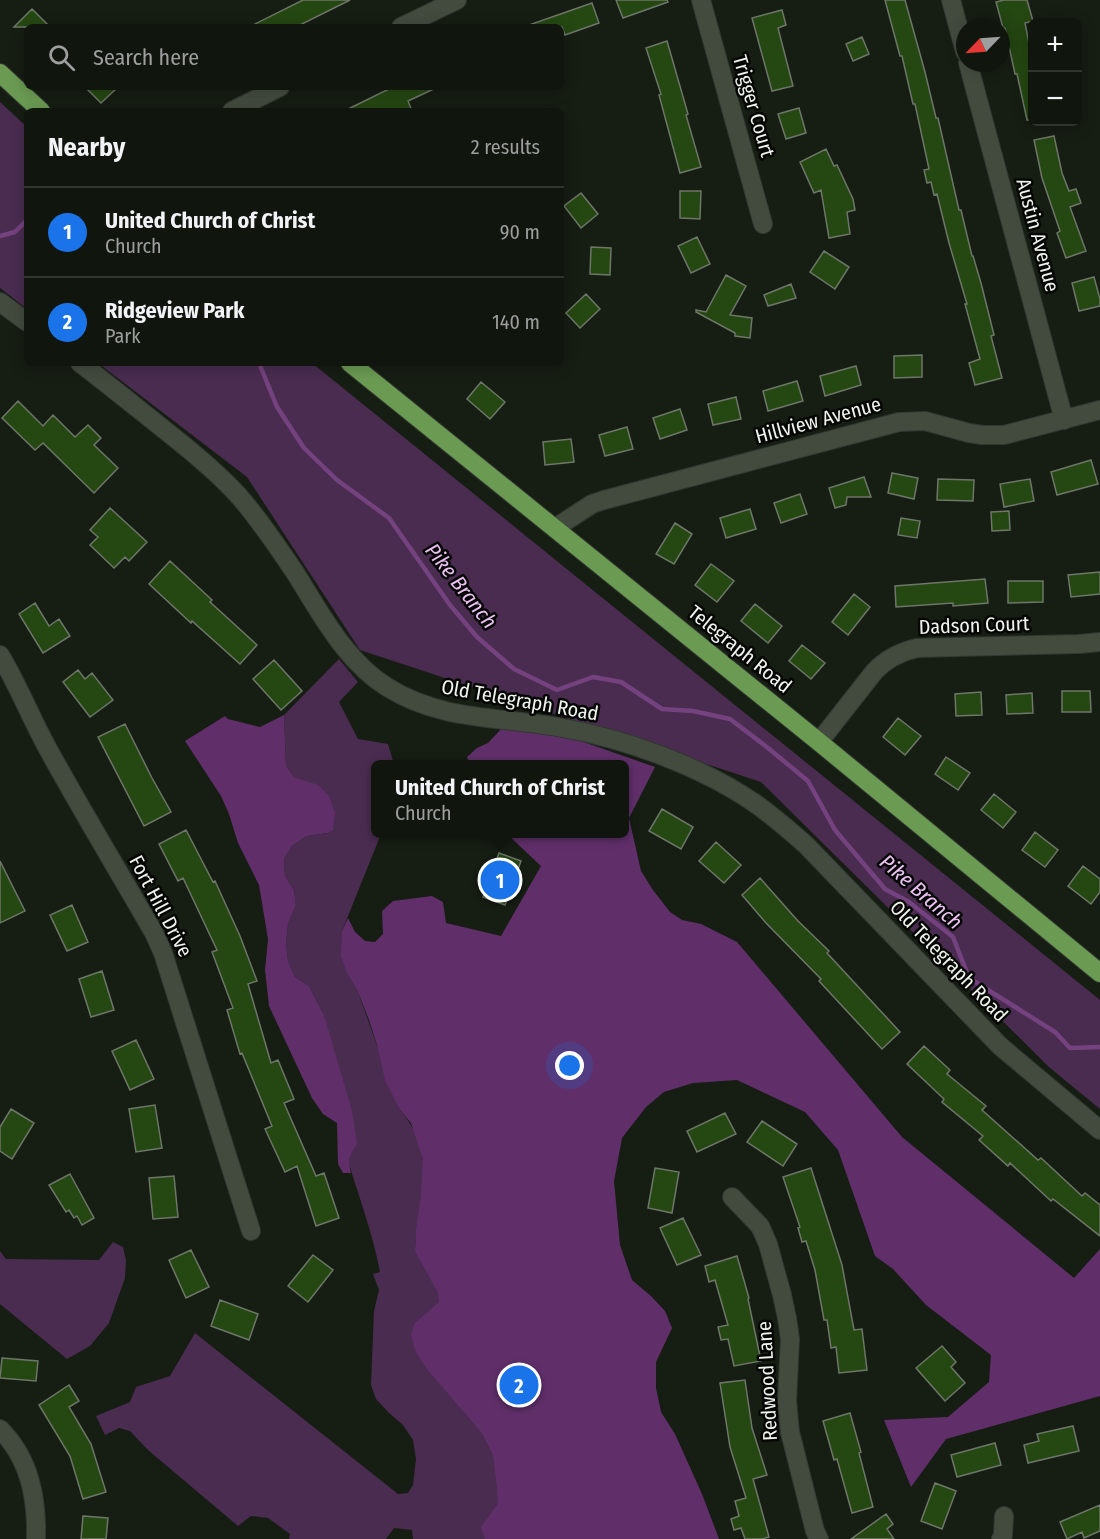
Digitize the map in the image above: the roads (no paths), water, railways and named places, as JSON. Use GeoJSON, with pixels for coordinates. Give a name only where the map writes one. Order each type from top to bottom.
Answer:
{"type":"FeatureCollection","features":[{"type":"Feature","properties":{"kind":"main road"},"geometry":{"type":"LineString","coordinates":[[0,73],[38,108]]}},
{"type":"Feature","properties":{"kind":"main road","name":"Telegraph Road"},"geometry":{"type":"LineString","coordinates":[[354,366],[1098,969]]}},
{"type":"Feature","properties":{"kind":"street"},"geometry":{"type":"LineString","coordinates":[[407,24],[457,0]]}},
{"type":"Feature","properties":{"kind":"street","name":"Trigger Court"},"geometry":{"type":"LineString","coordinates":[[701,0],[763,224]]}},
{"type":"Feature","properties":{"kind":"street"},"geometry":{"type":"LineString","coordinates":[[951,0],[956,19]]}},
{"type":"Feature","properties":{"kind":"street","name":"Austin Avenue"},"geometry":{"type":"LineString","coordinates":[[970,72],[1064,420]]}},
{"type":"Feature","properties":{"kind":"street"},"geometry":{"type":"LineString","coordinates":[[238,108],[274,90]]}},
{"type":"Feature","properties":{"kind":"street"},"geometry":{"type":"LineString","coordinates":[[0,302],[24,320]]}},
{"type":"Feature","properties":{"kind":"street","name":"Old Telegraph Road"},"geometry":{"type":"LineString","coordinates":[[84,366],[218,474],[238,495],[293,571],[335,636],[365,671],[384,686],[440,711],[564,728],[637,747],[701,772],[752,801],[806,845],[1000,1046],[1100,1130]]}},
{"type":"Feature","properties":{"kind":"street","name":"Hillview Avenue"},"geometry":{"type":"LineString","coordinates":[[555,528],[592,504],[604,500],[899,422],[925,421],[982,435],[1015,433],[1100,410]]}},
{"type":"Feature","properties":{"kind":"street","name":"Dadson Court"},"geometry":{"type":"LineString","coordinates":[[819,742],[881,664],[904,651],[917,648],[1100,642]]}},
{"type":"Feature","properties":{"kind":"street","name":"Fort Hill Drive"},"geometry":{"type":"LineString","coordinates":[[0,655],[49,752],[154,933],[163,953],[251,1231]]}},
{"type":"Feature","properties":{"kind":"street","name":"Redwood Lane"},"geometry":{"type":"LineString","coordinates":[[732,1197],[760,1226],[768,1244],[782,1295],[790,1339],[788,1401],[790,1432],[819,1539]]}},
{"type":"Feature","properties":{"kind":"street"},"geometry":{"type":"LineString","coordinates":[[0,1429],[18,1452],[32,1485],[36,1539]]}},
{"type":"Feature","properties":{"kind":"street"},"geometry":{"type":"LineString","coordinates":[[1001,1539],[1004,1516]]}},
{"type":"Feature","properties":{"kind":"waterway","name":"Pike Branch"},"geometry":{"type":"LineString","coordinates":[[0,236],[15,232],[24,223]]}},
{"type":"Feature","properties":{"kind":"waterway","name":"Pike Branch"},"geometry":{"type":"LineString","coordinates":[[260,366],[277,407],[304,448],[337,480],[389,518],[450,605],[477,637],[514,669],[557,690],[593,677],[621,682],[662,709],[693,711],[730,719],[808,781],[835,830],[885,889],[909,902],[953,937],[969,978],[1055,1032],[1070,1048],[1100,1047]]}},
{"type":"Feature","properties":{"kind":"place","name":"United Church of Christ"},"geometry":{"type":"Point","coordinates":[500,880]}},
{"type":"Feature","properties":{"kind":"place","name":"Ridgeview Park"},"geometry":{"type":"Point","coordinates":[519,1385]}}]}
